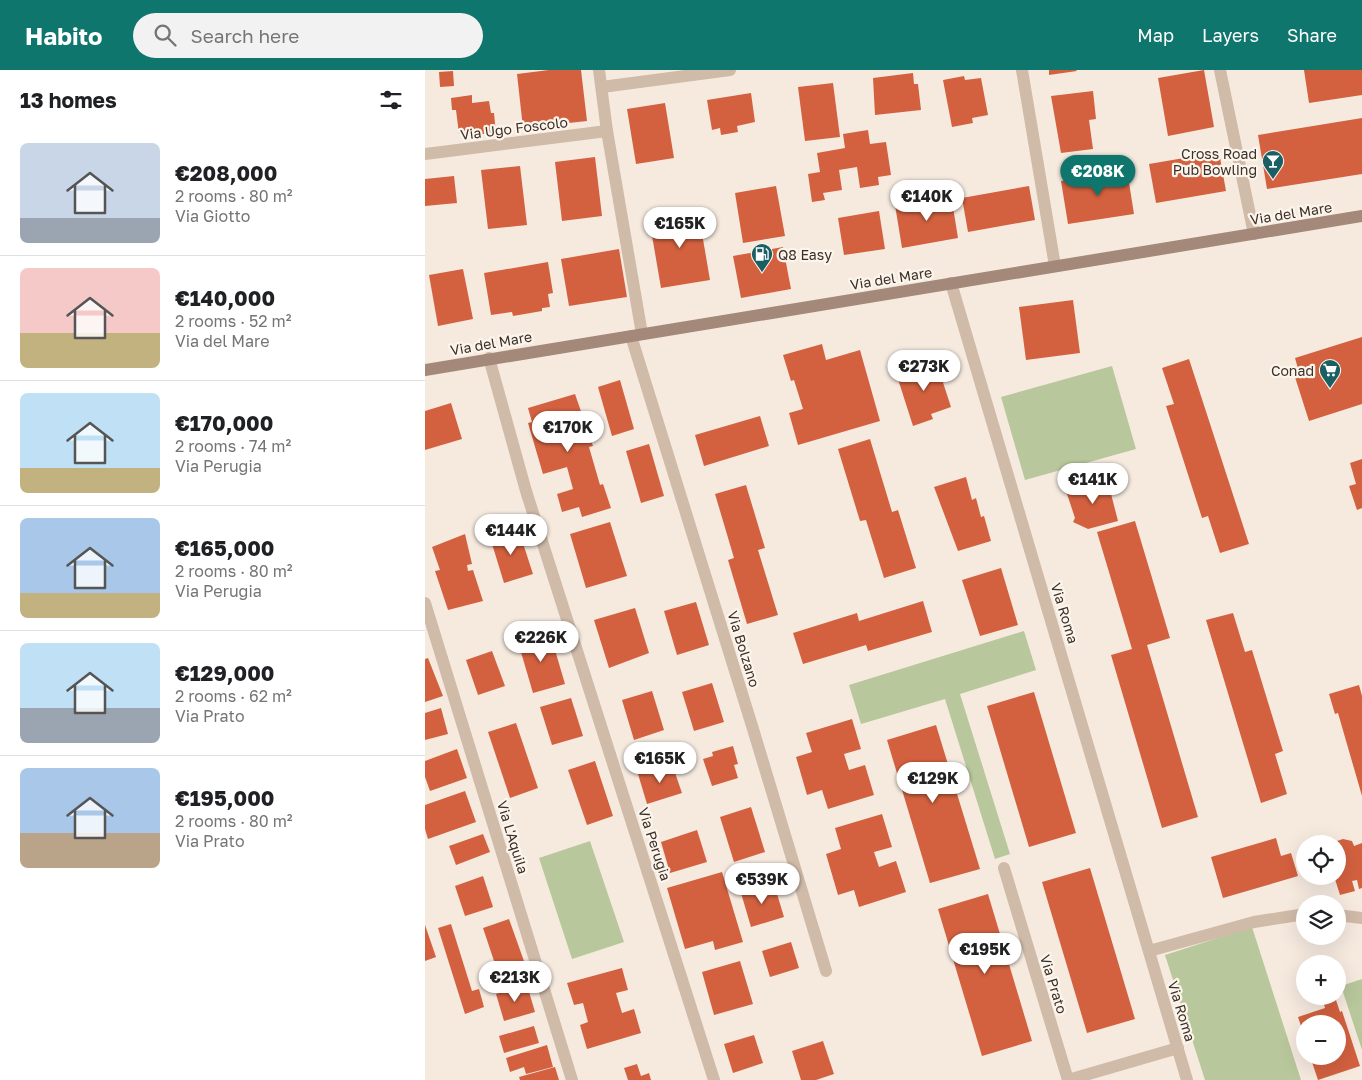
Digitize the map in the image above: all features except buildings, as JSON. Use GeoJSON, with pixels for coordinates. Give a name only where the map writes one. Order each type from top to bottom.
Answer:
{"type":"FeatureCollection","features":[{"type":"Feature","properties":{"kind":"main road","name":"Via del Mare"},"geometry":{"type":"LineString","coordinates":[[425,370],[1362,216]]}},
{"type":"Feature","properties":{"kind":"street","name":"Via Bolzano"},"geometry":{"type":"LineString","coordinates":[[599,70],[636,335],[825,971]]}},
{"type":"Feature","properties":{"kind":"street"},"geometry":{"type":"LineString","coordinates":[[602,87],[730,70]]}},
{"type":"Feature","properties":{"kind":"street"},"geometry":{"type":"LineString","coordinates":[[1022,70],[1055,266]]}},
{"type":"Feature","properties":{"kind":"street"},"geometry":{"type":"LineString","coordinates":[[1220,70],[1254,234]]}},
{"type":"Feature","properties":{"kind":"street","name":"Via Ugo Foscolo"},"geometry":{"type":"LineString","coordinates":[[425,154],[607,131]]}},
{"type":"Feature","properties":{"kind":"street","name":"Via Roma"},"geometry":{"type":"LineString","coordinates":[[951,283],[1187,1080]]}},
{"type":"Feature","properties":{"kind":"street","name":"Via Perugia"},"geometry":{"type":"LineString","coordinates":[[489,358],[526,491],[714,1080]]}},
{"type":"Feature","properties":{"kind":"street","name":"Via L'Aquila"},"geometry":{"type":"LineString","coordinates":[[425,603],[572,1080]]}},
{"type":"Feature","properties":{"kind":"street","name":"Via Prato"},"geometry":{"type":"LineString","coordinates":[[1004,868],[1068,1080]]}},
{"type":"Feature","properties":{"kind":"street"},"geometry":{"type":"LineString","coordinates":[[1149,951],[1253,922],[1296,915]]}},
{"type":"Feature","properties":{"kind":"street"},"geometry":{"type":"LineString","coordinates":[[1346,916],[1362,918]]}},
{"type":"Feature","properties":{"kind":"street"},"geometry":{"type":"LineString","coordinates":[[1068,1080],[1178,1048]]}},
{"type":"Feature","properties":{"kind":"green space"},"geometry":{"type":"Polygon","coordinates":[[[1112,366],[1136,449],[1025,480],[1001,397],[1112,366]]]}},
{"type":"Feature","properties":{"kind":"green space"},"geometry":{"type":"Polygon","coordinates":[[[1024,631],[1036,670],[960,694],[1010,854],[995,859],[945,699],[861,724],[849,685],[1024,631]]]}},
{"type":"Feature","properties":{"kind":"green space"},"geometry":{"type":"Polygon","coordinates":[[[590,841],[624,942],[572,959],[539,858],[590,841]]]}},
{"type":"Feature","properties":{"kind":"green space"},"geometry":{"type":"Polygon","coordinates":[[[1252,927],[1301,1080],[1205,1080],[1165,955],[1252,927]]]}},
{"type":"Feature","properties":{"kind":"green space"},"geometry":{"type":"Polygon","coordinates":[[[1362,979],[1362,1050],[1346,1001],[1346,984],[1362,979]]]}},
{"type":"Feature","properties":{"kind":"place","name":"Cross Road Pub Bowling"},"geometry":{"type":"Point","coordinates":[1273,180]}},
{"type":"Feature","properties":{"kind":"place","name":"Q8 Easy"},"geometry":{"type":"Point","coordinates":[762,273]}},
{"type":"Feature","properties":{"kind":"place","name":"Conad"},"geometry":{"type":"Point","coordinates":[1330,389]}}]}
